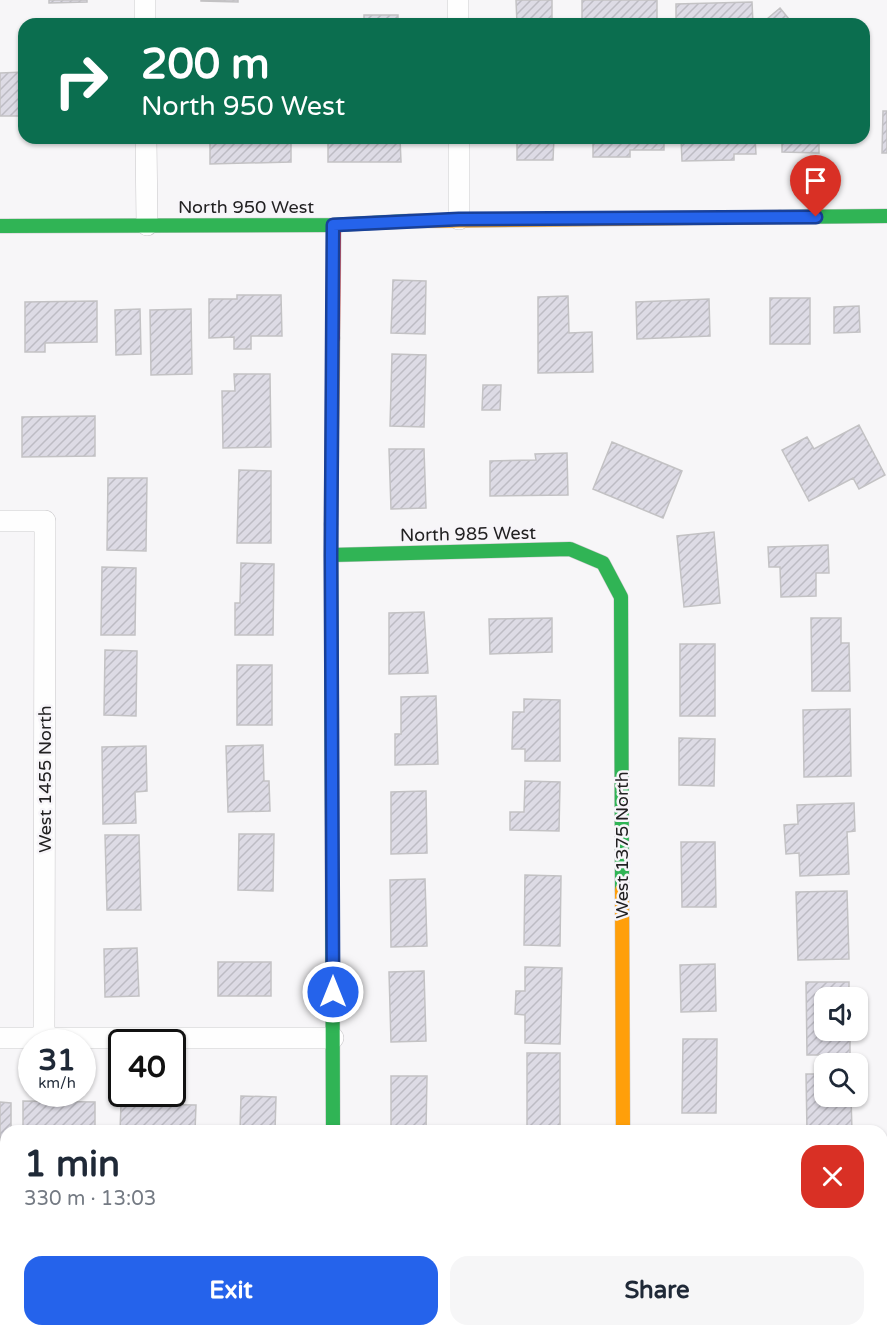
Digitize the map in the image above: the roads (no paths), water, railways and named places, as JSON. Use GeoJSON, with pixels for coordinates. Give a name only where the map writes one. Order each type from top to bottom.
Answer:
{"type":"FeatureCollection","features":[{"type":"Feature","properties":{"kind":"street"},"geometry":{"type":"LineString","coordinates":[[145,0],[145,18]]}},
{"type":"Feature","properties":{"kind":"street"},"geometry":{"type":"LineString","coordinates":[[458,0],[458,18]]}},
{"type":"Feature","properties":{"kind":"street"},"geometry":{"type":"LineString","coordinates":[[146,144],[147,225]]}},
{"type":"Feature","properties":{"kind":"street"},"geometry":{"type":"LineString","coordinates":[[459,144],[459,219]]}},
{"type":"Feature","properties":{"kind":"street","name":"North 950 West"},"geometry":{"type":"LineString","coordinates":[[0,226],[333,225],[459,219],[887,216]]}},
{"type":"Feature","properties":{"kind":"street"},"geometry":{"type":"LineString","coordinates":[[333,225],[331,555],[333,1125]]}},
{"type":"Feature","properties":{"kind":"street","name":"West 1455 North"},"geometry":{"type":"LineString","coordinates":[[0,521],[45,521],[44,1029]]}},
{"type":"Feature","properties":{"kind":"street","name":"North 985 West"},"geometry":{"type":"LineString","coordinates":[[331,555],[570,549],[603,563]]}},
{"type":"Feature","properties":{"kind":"street","name":"West 1375 North"},"geometry":{"type":"LineString","coordinates":[[603,563],[621,597],[623,1125]]}},
{"type":"Feature","properties":{"kind":"street"},"geometry":{"type":"LineString","coordinates":[[0,1038],[18,1038]]}},
{"type":"Feature","properties":{"kind":"street"},"geometry":{"type":"LineString","coordinates":[[96,1038],[333,1038]]}}]}
